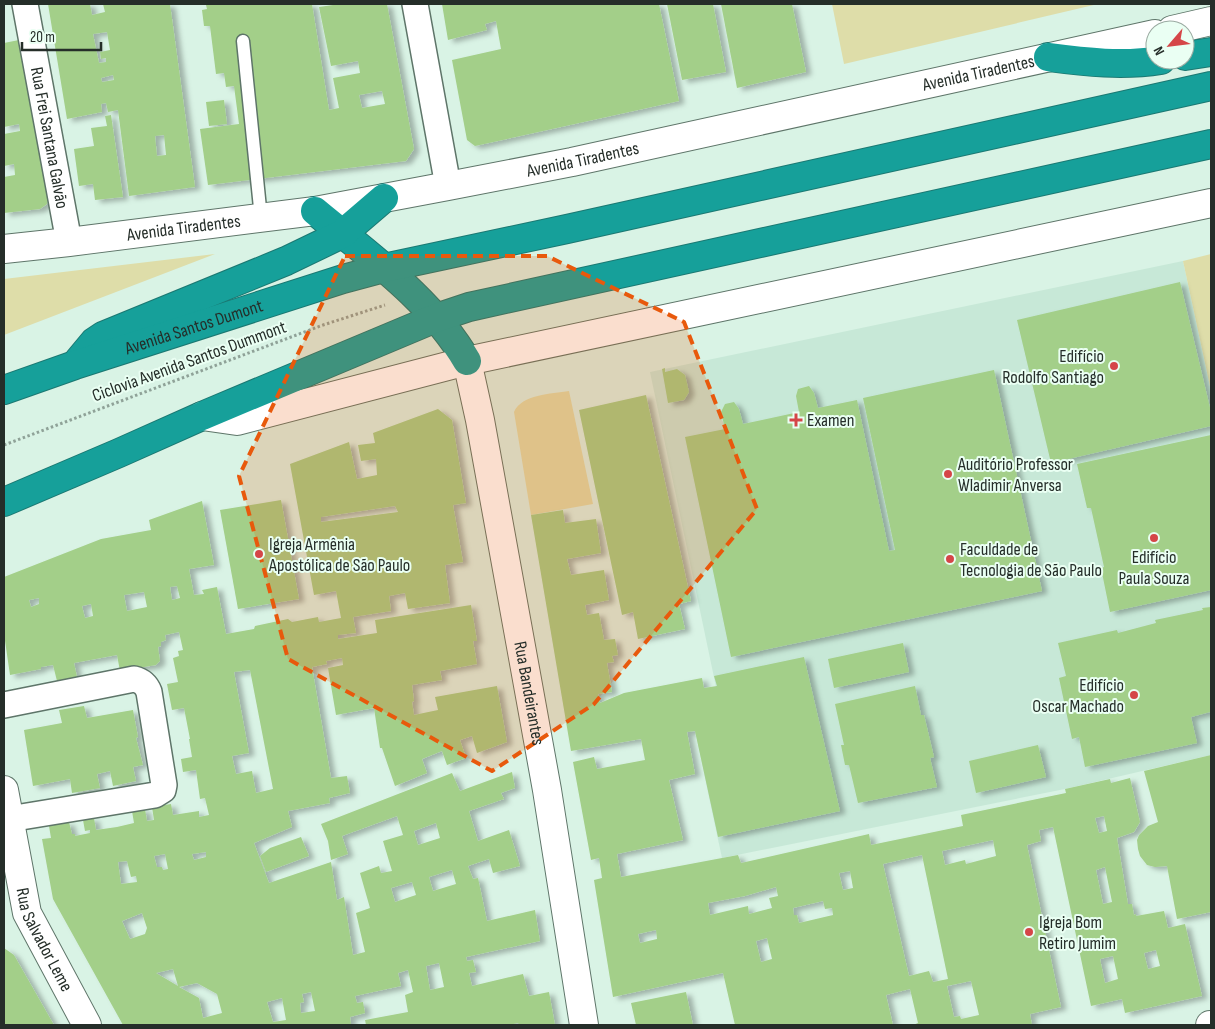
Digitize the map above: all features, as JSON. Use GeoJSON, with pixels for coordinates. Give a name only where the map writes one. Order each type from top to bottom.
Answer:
{"type":"FeatureCollection","features":[{"type":"Feature","properties":{"kind":"highway"},"geometry":{"type":"LineString","coordinates":[[1195,54],[1211,52]]}},
{"type":"Feature","properties":{"kind":"highway"},"geometry":{"type":"LineString","coordinates":[[1048,57],[1082,62],[1117,64],[1145,62]]}},
{"type":"Feature","properties":{"kind":"highway"},"geometry":{"type":"LineString","coordinates":[[384,268],[558,232],[1211,86]]}},
{"type":"Feature","properties":{"kind":"highway"},"geometry":{"type":"LineString","coordinates":[[4,502],[202,416],[436,318],[469,307],[1211,144]]}},
{"type":"Feature","properties":{"kind":"highway"},"geometry":{"type":"LineString","coordinates":[[75,365],[94,342],[102,336],[286,261],[342,234],[384,198]]}},
{"type":"Feature","properties":{"kind":"highway"},"geometry":{"type":"LineString","coordinates":[[314,210],[384,268],[436,318],[455,340],[467,361]]}},
{"type":"Feature","properties":{"kind":"highway","name":"Avenida Santos Dumont"},"geometry":{"type":"LineString","coordinates":[[4,390],[75,365],[384,268]]}},
{"type":"Feature","properties":{"kind":"main road"},"geometry":{"type":"LineString","coordinates":[[1195,25],[1211,21]]}},
{"type":"Feature","properties":{"kind":"main road","name":"Avenida Tiradentes"},"geometry":{"type":"LineString","coordinates":[[4,249],[261,218],[384,198],[572,162],[1145,36]]}},
{"type":"Feature","properties":{"kind":"main road"},"geometry":{"type":"LineString","coordinates":[[202,416],[238,422],[467,361],[1211,202]]}},
{"type":"Feature","properties":{"kind":"main road","name":"Rua Bandeirantes"},"geometry":{"type":"LineString","coordinates":[[467,361],[480,420],[547,790],[584,1025]]}},
{"type":"Feature","properties":{"kind":"main road","name":"Rua Salvador Leme"},"geometry":{"type":"LineString","coordinates":[[4,790],[9,819],[15,908],[88,1025]]}},
{"type":"Feature","properties":{"kind":"street","name":"Rua Frei Santana Galvão"},"geometry":{"type":"LineString","coordinates":[[26,4],[69,242]]}},
{"type":"Feature","properties":{"kind":"street"},"geometry":{"type":"LineString","coordinates":[[415,4],[448,186]]}},
{"type":"Feature","properties":{"kind":"street"},"geometry":{"type":"LineString","coordinates":[[4,705],[134,679],[142,682],[147,686],[149,692],[164,785],[163,790],[154,795],[9,819]]}},
{"type":"Feature","properties":{"kind":"lane"},"geometry":{"type":"LineString","coordinates":[[244,41],[261,218]]}},
{"type":"Feature","properties":{"kind":"path","name":"Ciclovia Avenida Santos Dummont"},"geometry":{"type":"LineString","coordinates":[[4,445],[314,329],[386,305]]}},
{"type":"Feature","properties":{"kind":"highlighted area"},"geometry":{"type":"Polygon","coordinates":[[[345,256],[547,256],[684,322],[757,509],[594,704],[492,771],[288,659],[239,476],[345,256]]]}},
{"type":"Feature","properties":{"kind":"shaded area","name":"Faculdade de Tecnologia de São Paulo"},"geometry":{"type":"Polygon","coordinates":[[[1183,261],[1211,391],[1211,755],[1065,789],[722,858],[695,731],[724,725],[650,372],[1183,261]]]}},
{"type":"Feature","properties":{"kind":"green space"},"geometry":{"type":"Polygon","coordinates":[[[832,4],[1098,4],[844,64],[832,4]]]}},
{"type":"Feature","properties":{"kind":"green space"},"geometry":{"type":"Polygon","coordinates":[[[215,254],[4,335],[4,279],[215,254]]]}},
{"type":"Feature","properties":{"kind":"green space"},"geometry":{"type":"Polygon","coordinates":[[[1211,254],[1211,391],[1183,261],[1211,254]]]}},
{"type":"Feature","properties":{"kind":"green space"},"geometry":{"type":"Polygon","coordinates":[[[569,391],[593,504],[531,515],[514,412],[518,406],[530,398],[569,391]]]}},
{"type":"Feature","properties":{"kind":"building"},"geometry":{"type":"Polygon","coordinates":[[[48,4],[90,4],[92,15],[105,12],[103,4],[170,4],[195,187],[129,196],[118,110],[108,112],[106,103],[101,104],[102,112],[67,119],[48,4]],[[107,32],[93,34],[99,63],[106,62],[106,58],[101,59],[100,52],[110,50],[107,32]],[[113,75],[101,78],[102,82],[114,80],[113,75]],[[164,135],[155,136],[157,156],[166,155],[164,135]]]}},
{"type":"Feature","properties":{"kind":"building"},"geometry":{"type":"Polygon","coordinates":[[[312,4],[329,110],[339,108],[333,78],[360,73],[358,61],[331,66],[319,7],[340,4],[387,4],[414,149],[406,161],[208,185],[200,129],[239,124],[234,86],[226,87],[224,73],[216,74],[210,26],[204,26],[202,10],[207,9],[206,5],[312,4]],[[382,91],[359,95],[362,108],[385,104],[382,91]]]}},
{"type":"Feature","properties":{"kind":"building"},"geometry":{"type":"Polygon","coordinates":[[[442,4],[659,4],[679,101],[475,146],[467,140],[452,60],[501,49],[496,21],[485,24],[487,30],[448,40],[442,4]]]}},
{"type":"Feature","properties":{"kind":"building"},"geometry":{"type":"Polygon","coordinates":[[[667,4],[713,4],[726,72],[682,80],[667,4]]]}},
{"type":"Feature","properties":{"kind":"building"},"geometry":{"type":"Polygon","coordinates":[[[721,4],[792,4],[806,72],[737,88],[721,4]]]}},
{"type":"Feature","properties":{"kind":"building"},"geometry":{"type":"Polygon","coordinates":[[[24,39],[48,199],[47,204],[40,209],[4,213],[4,177],[15,175],[14,164],[4,166],[4,134],[20,131],[19,124],[4,127],[4,43],[24,39]]]}},
{"type":"Feature","properties":{"kind":"building"},"geometry":{"type":"Polygon","coordinates":[[[224,100],[227,124],[209,126],[206,102],[224,100]]]}},
{"type":"Feature","properties":{"kind":"building"},"geometry":{"type":"Polygon","coordinates":[[[111,115],[123,197],[95,200],[93,184],[79,186],[74,149],[94,146],[91,128],[107,126],[105,116],[111,115]]]}},
{"type":"Feature","properties":{"kind":"building","name":"Edifício Rodolfo Santiago"},"geometry":{"type":"Polygon","coordinates":[[[1180,282],[1211,412],[1211,426],[1051,463],[1017,320],[1180,282]]]}},
{"type":"Feature","properties":{"kind":"building"},"geometry":{"type":"Polygon","coordinates":[[[665,368],[665,372],[677,369],[685,375],[689,392],[684,400],[668,403],[662,369],[665,368]]]}},
{"type":"Feature","properties":{"kind":"building"},"geometry":{"type":"Polygon","coordinates":[[[994,370],[1042,591],[731,657],[685,437],[725,429],[721,412],[725,404],[734,402],[739,409],[743,424],[799,412],[796,396],[798,389],[809,386],[814,393],[818,408],[857,400],[889,551],[895,550],[863,398],[994,370]]]}},
{"type":"Feature","properties":{"kind":"building"},"geometry":{"type":"Polygon","coordinates":[[[646,395],[691,601],[679,604],[685,629],[638,639],[633,612],[622,615],[579,410],[646,395]]]}},
{"type":"Feature","properties":{"kind":"building"},"geometry":{"type":"Polygon","coordinates":[[[438,409],[452,420],[466,503],[453,505],[463,562],[445,565],[450,603],[408,609],[405,593],[389,596],[391,611],[353,617],[356,633],[338,635],[338,639],[377,633],[375,620],[471,605],[477,641],[473,641],[477,664],[440,671],[442,680],[412,685],[414,715],[438,710],[435,697],[497,686],[507,742],[477,753],[472,736],[460,740],[466,758],[447,765],[442,751],[422,759],[427,773],[395,786],[382,748],[380,748],[374,708],[336,715],[328,668],[343,665],[342,658],[326,661],[327,664],[312,667],[331,778],[347,776],[350,793],[329,798],[330,803],[288,811],[292,827],[254,843],[269,883],[331,862],[337,900],[344,897],[353,955],[365,952],[356,913],[370,908],[360,873],[379,866],[381,873],[392,871],[383,841],[403,835],[397,816],[342,836],[348,854],[331,860],[328,841],[321,824],[452,773],[460,791],[512,772],[515,788],[501,793],[504,799],[469,811],[478,841],[509,830],[520,866],[493,873],[489,859],[468,866],[473,879],[478,878],[487,921],[535,910],[540,941],[466,957],[467,961],[473,960],[476,972],[469,973],[472,986],[523,974],[529,996],[549,992],[555,1025],[519,1025],[518,1023],[509,1025],[366,1025],[365,1020],[408,1012],[405,995],[413,992],[408,970],[398,973],[401,986],[355,996],[357,1003],[363,1002],[365,1013],[350,1017],[351,1025],[123,1025],[53,899],[42,839],[51,838],[49,826],[69,822],[72,834],[75,834],[75,836],[90,833],[90,830],[85,831],[83,820],[94,818],[96,830],[134,823],[132,811],[145,809],[147,821],[154,820],[152,807],[171,804],[173,815],[199,811],[199,817],[209,815],[205,798],[200,799],[196,770],[183,772],[181,759],[192,757],[190,739],[184,708],[172,710],[167,684],[178,682],[173,658],[179,656],[178,651],[183,650],[179,632],[165,635],[166,640],[161,642],[161,646],[158,647],[160,661],[156,665],[120,671],[117,655],[74,663],[77,677],[57,681],[53,665],[10,675],[4,634],[4,577],[101,539],[151,530],[149,520],[202,501],[214,565],[189,569],[194,595],[204,594],[202,590],[217,587],[226,634],[254,629],[255,626],[288,619],[292,622],[318,617],[319,622],[341,618],[336,591],[314,595],[290,464],[349,442],[357,479],[377,475],[376,459],[361,461],[358,445],[375,443],[373,433],[438,409]],[[395,506],[321,517],[321,522],[398,512],[395,506]],[[177,586],[170,587],[172,600],[180,598],[177,586]],[[144,592],[124,595],[127,611],[147,607],[144,592]],[[39,598],[29,600],[31,607],[39,604],[39,598]],[[91,604],[82,606],[85,618],[93,616],[91,604]],[[250,670],[234,672],[249,753],[232,756],[236,774],[252,771],[256,793],[273,789],[250,670]],[[436,823],[414,831],[418,845],[440,838],[436,823]],[[206,852],[192,854],[194,860],[206,857],[206,852]],[[165,854],[154,856],[157,867],[162,867],[163,870],[168,869],[165,854]],[[127,861],[118,862],[121,884],[137,882],[136,876],[131,877],[127,861]],[[452,870],[429,877],[433,891],[456,884],[452,870]],[[412,882],[391,888],[395,902],[416,895],[412,882]],[[142,913],[122,921],[130,939],[145,934],[147,928],[142,913]],[[439,963],[426,966],[430,990],[444,987],[439,963]],[[173,969],[156,973],[178,986],[173,969]],[[197,983],[179,987],[199,998],[203,1018],[222,1013],[217,994],[197,983]],[[311,992],[302,994],[304,1002],[300,1003],[301,1013],[315,1011],[311,992]],[[282,998],[267,1002],[273,1022],[286,1020],[282,998]]]}},
{"type":"Feature","properties":{"kind":"building","name":"Edifício Paula Souza"},"geometry":{"type":"Polygon","coordinates":[[[1211,435],[1211,590],[1110,612],[1101,568],[1104,567],[1091,508],[1087,508],[1077,464],[1211,435]]]}},
{"type":"Feature","properties":{"kind":"building","name":"Igreja Armênia Apostólica de São Paulo"},"geometry":{"type":"Polygon","coordinates":[[[281,500],[299,599],[238,609],[220,510],[281,500]]]}},
{"type":"Feature","properties":{"kind":"building"},"geometry":{"type":"Polygon","coordinates":[[[563,510],[565,523],[596,519],[601,553],[567,559],[571,575],[604,570],[609,600],[585,605],[587,615],[599,613],[604,640],[615,639],[618,655],[612,656],[614,662],[607,663],[612,692],[598,694],[600,703],[624,693],[702,678],[704,688],[717,686],[714,676],[804,657],[840,811],[718,837],[695,731],[687,732],[695,774],[669,780],[683,840],[617,854],[621,877],[738,855],[741,863],[869,834],[871,845],[963,826],[961,815],[1066,793],[1065,789],[1110,779],[1111,783],[1130,778],[1140,822],[1134,832],[1117,838],[1128,904],[1132,904],[1134,915],[1136,914],[1136,916],[1164,911],[1168,928],[1185,924],[1202,996],[1125,1013],[1122,999],[1091,1006],[1053,827],[1039,830],[1041,841],[1027,845],[1061,1007],[1030,1014],[1032,1025],[913,1025],[918,1023],[910,989],[886,995],[893,1025],[735,1025],[723,973],[613,997],[594,880],[602,878],[599,858],[591,860],[573,762],[594,757],[597,769],[645,760],[641,739],[571,751],[531,515],[563,510]],[[1104,816],[1095,818],[1099,833],[1107,831],[1104,816]],[[993,840],[942,851],[945,865],[965,860],[966,864],[996,856],[993,840]],[[922,855],[883,864],[909,976],[929,971],[933,982],[948,979],[922,855]],[[1105,867],[1096,870],[1103,904],[1112,902],[1105,867]],[[850,871],[839,873],[843,890],[853,888],[850,871]],[[776,887],[745,896],[708,903],[710,915],[748,906],[749,914],[772,908],[769,898],[778,896],[776,887]],[[823,901],[793,908],[794,915],[797,915],[799,923],[833,915],[832,908],[825,909],[823,901]],[[656,930],[638,934],[640,943],[657,939],[656,930]],[[767,938],[756,941],[761,962],[772,959],[767,938]],[[1156,950],[1144,953],[1148,969],[1160,966],[1156,950]],[[1113,956],[1100,959],[1105,983],[1118,979],[1113,956]],[[971,981],[947,986],[954,1017],[960,1016],[961,1019],[979,1015],[971,981]]]}},
{"type":"Feature","properties":{"kind":"building","name":"Edifício Oscar Machado"},"geometry":{"type":"Polygon","coordinates":[[[1211,607],[1211,716],[1210,712],[1191,717],[1197,743],[1085,767],[1079,737],[1072,739],[1059,678],[1066,676],[1058,643],[1117,630],[1118,633],[1156,623],[1155,620],[1211,607]]]}},
{"type":"Feature","properties":{"kind":"building"},"geometry":{"type":"Polygon","coordinates":[[[903,643],[909,672],[834,688],[828,659],[903,643]]]}},
{"type":"Feature","properties":{"kind":"building"},"geometry":{"type":"Polygon","coordinates":[[[915,686],[921,715],[924,715],[934,757],[930,758],[937,787],[858,803],[849,765],[845,765],[841,745],[844,745],[835,704],[915,686]]]}},
{"type":"Feature","properties":{"kind":"building"},"geometry":{"type":"Polygon","coordinates":[[[84,706],[87,718],[133,710],[138,737],[136,738],[143,765],[133,767],[136,781],[113,786],[110,771],[97,774],[100,788],[72,793],[70,779],[33,786],[24,730],[62,723],[59,710],[84,706]]]}},
{"type":"Feature","properties":{"kind":"building"},"geometry":{"type":"Polygon","coordinates":[[[1038,745],[1046,777],[976,793],[969,761],[1038,745]]]}},
{"type":"Feature","properties":{"kind":"building"},"geometry":{"type":"Polygon","coordinates":[[[1211,755],[1211,912],[1177,919],[1167,866],[1155,867],[1147,865],[1140,856],[1138,849],[1137,840],[1139,835],[1148,826],[1158,822],[1144,771],[1211,755]]]}},
{"type":"Feature","properties":{"kind":"building"},"geometry":{"type":"Polygon","coordinates":[[[301,837],[309,856],[266,872],[260,856],[270,848],[301,837]]]}},
{"type":"Feature","properties":{"kind":"building"},"geometry":{"type":"Polygon","coordinates":[[[4,948],[14,955],[54,1025],[4,1025],[4,948]]]}},
{"type":"Feature","properties":{"kind":"building"},"geometry":{"type":"Polygon","coordinates":[[[686,992],[693,1025],[636,1025],[631,1003],[686,992]]]}},
{"type":"Feature","properties":{"kind":"place","name":"Edifício Rodolfo Santiago"},"geometry":{"type":"Point","coordinates":[1114,366]}},
{"type":"Feature","properties":{"kind":"place","name":"Examen"},"geometry":{"type":"Point","coordinates":[796,420]}},
{"type":"Feature","properties":{"kind":"place","name":"Auditório Professor Wladimir Anversa"},"geometry":{"type":"Point","coordinates":[948,474]}},
{"type":"Feature","properties":{"kind":"place","name":"Edifício Paula Souza"},"geometry":{"type":"Point","coordinates":[1154,538]}},
{"type":"Feature","properties":{"kind":"place","name":"Igreja Armênia Apostólica de São Paulo"},"geometry":{"type":"Point","coordinates":[259,554]}},
{"type":"Feature","properties":{"kind":"place","name":"Faculdade de Tecnologia de São Paulo"},"geometry":{"type":"Point","coordinates":[950,559]}},
{"type":"Feature","properties":{"kind":"place","name":"Edifício Oscar Machado"},"geometry":{"type":"Point","coordinates":[1134,695]}},
{"type":"Feature","properties":{"kind":"place","name":"Igreja Bom Retiro Jumim"},"geometry":{"type":"Point","coordinates":[1029,932]}}]}
